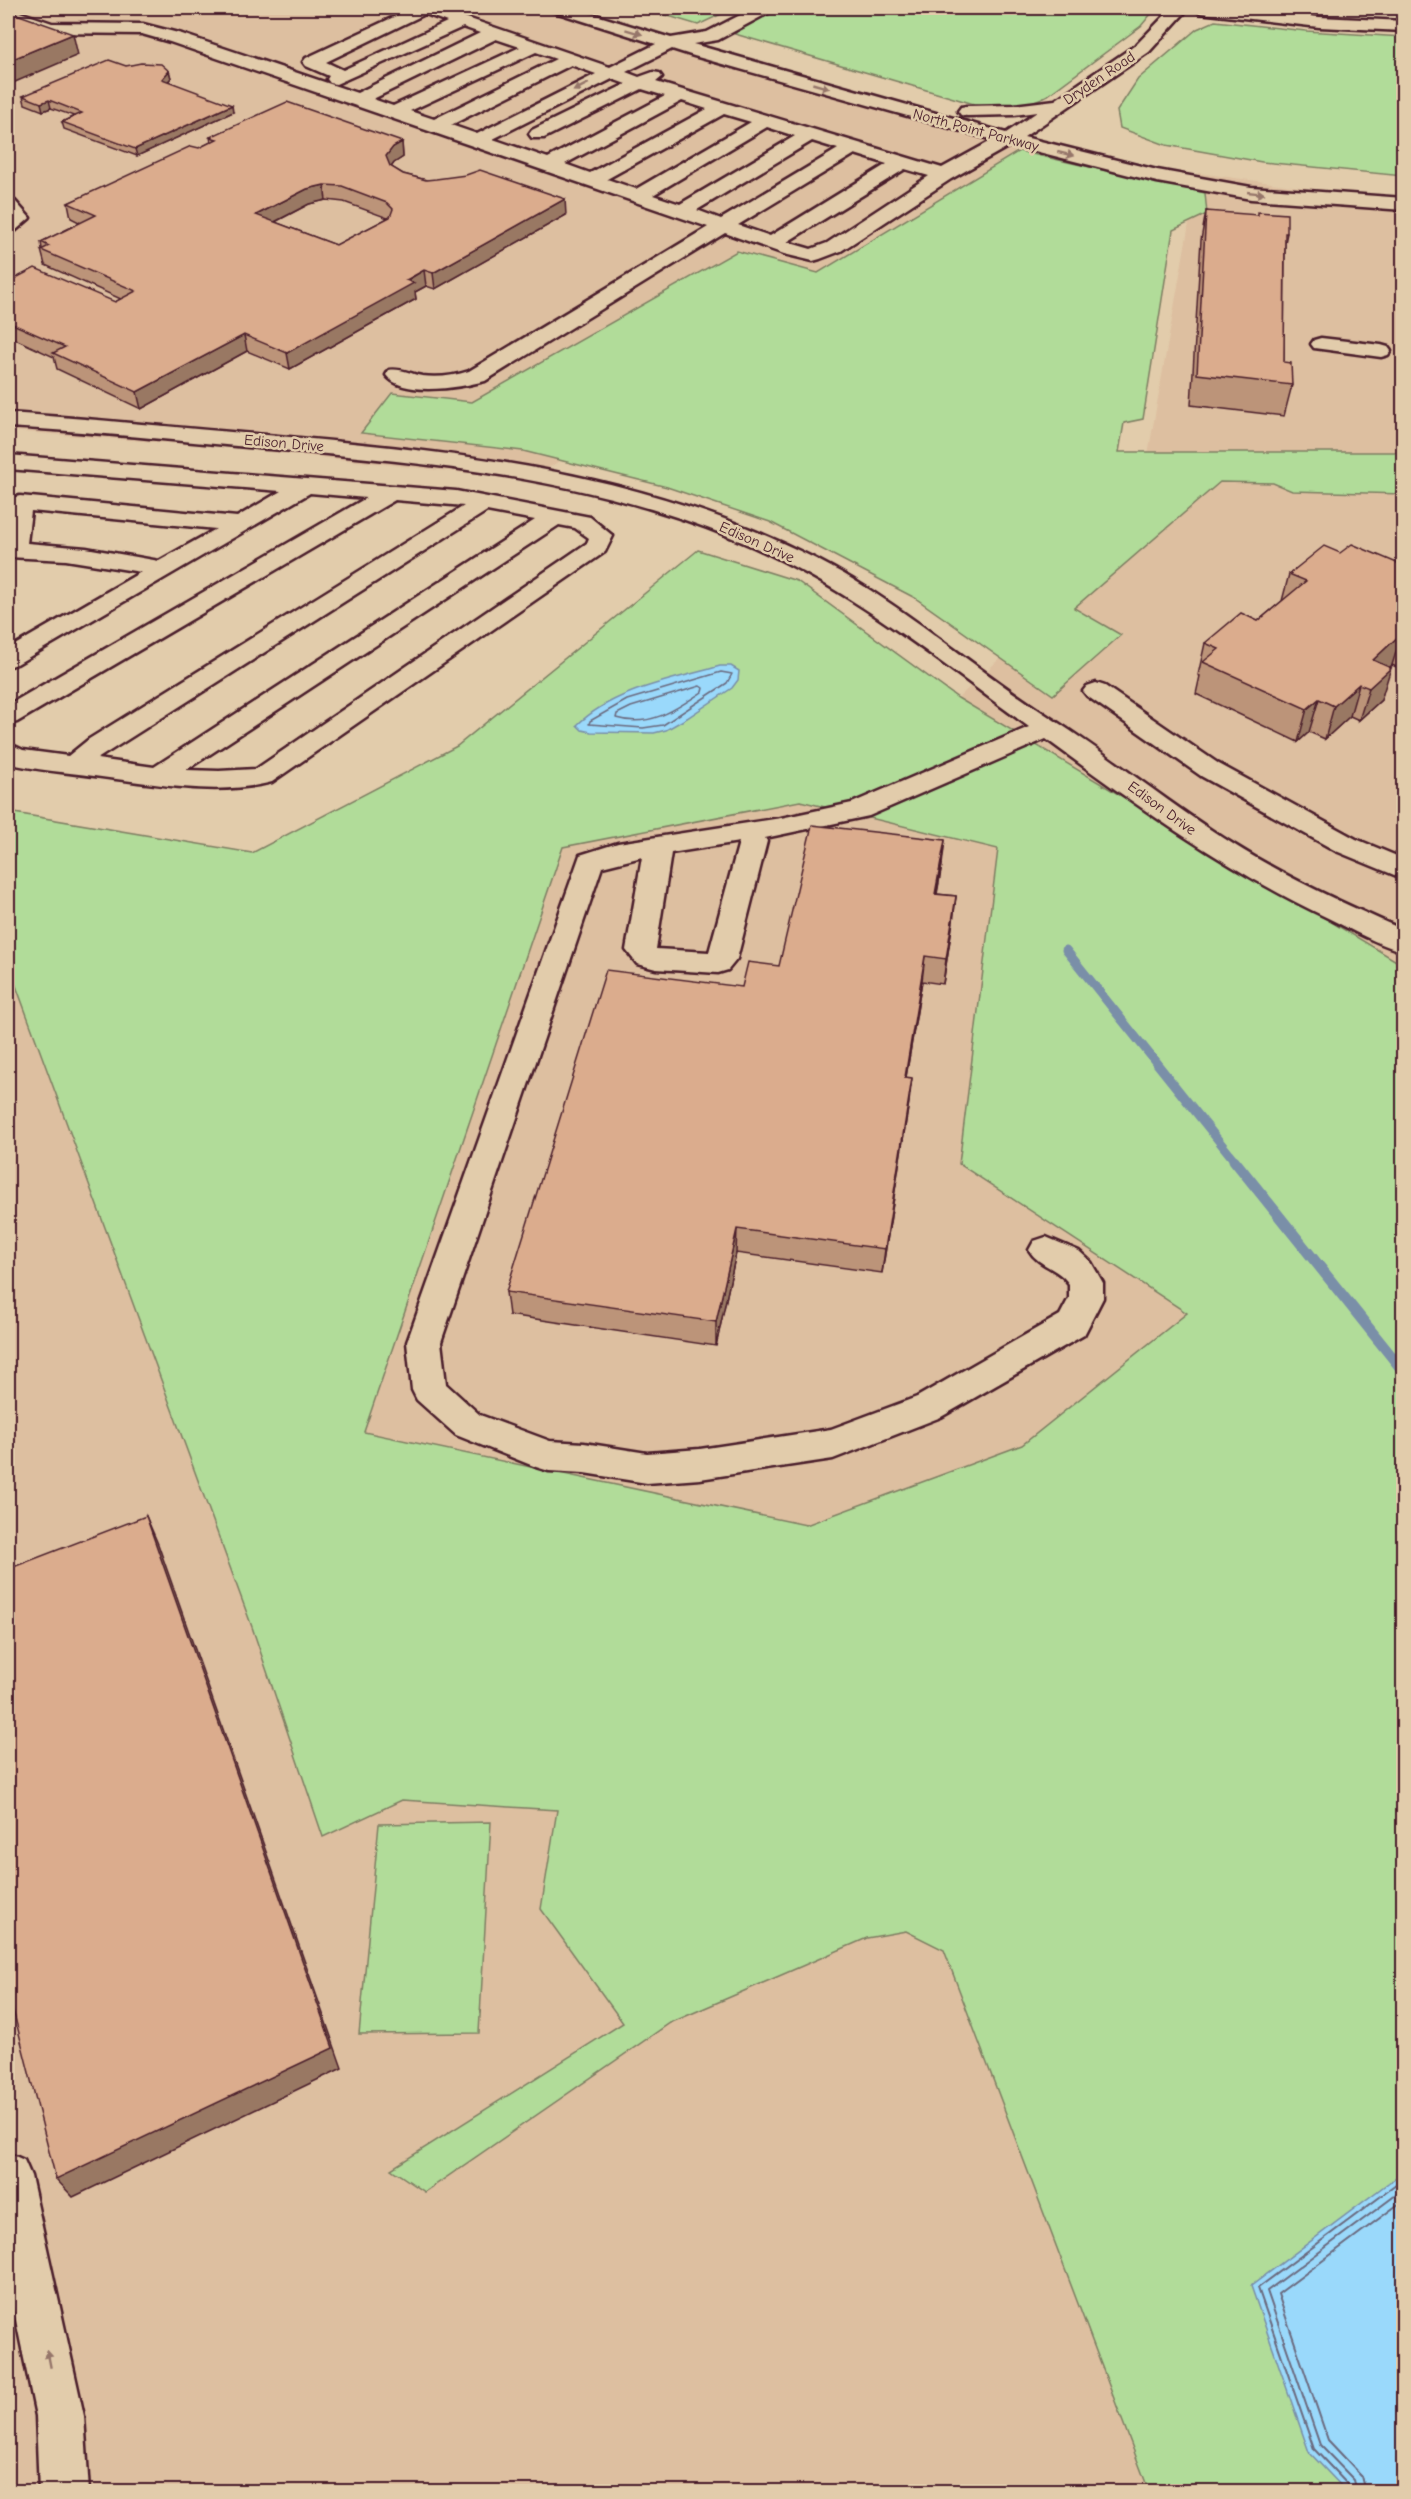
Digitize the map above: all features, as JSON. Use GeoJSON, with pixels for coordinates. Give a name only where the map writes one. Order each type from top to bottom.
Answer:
{"type":"FeatureCollection","features":[{"type":"Feature","properties":{"kind":"street"},"geometry":{"type":"LineString","coordinates":[[343,76],[312,62],[425,8],[640,83],[944,175]]}},
{"type":"Feature","properties":{"kind":"street","name":"North Point Parkway"},"geometry":{"type":"LineString","coordinates":[[558,8],[700,52],[1009,140],[1157,176],[1251,193],[1404,204]]}},
{"type":"Feature","properties":{"kind":"street"},"geometry":{"type":"LineString","coordinates":[[478,140],[670,43],[712,36],[766,8]]}},
{"type":"Feature","properties":{"kind":"street","name":"Dryden Road"},"geometry":{"type":"LineString","coordinates":[[8,12],[50,28],[143,29],[357,99],[772,243],[813,255],[834,247],[944,175],[1009,140],[1024,127],[1143,48],[1180,8]]}},
{"type":"Feature","properties":{"kind":"street"},"geometry":{"type":"LineString","coordinates":[[1200,8],[1309,21],[1404,26]]}},
{"type":"Feature","properties":{"kind":"street"},"geometry":{"type":"LineString","coordinates":[[319,87],[462,21]]}},
{"type":"Feature","properties":{"kind":"street"},"geometry":{"type":"LineString","coordinates":[[671,23],[734,42]]}},
{"type":"Feature","properties":{"kind":"street"},"geometry":{"type":"LineString","coordinates":[[357,99],[496,32]]}},
{"type":"Feature","properties":{"kind":"street"},"geometry":{"type":"LineString","coordinates":[[506,150],[700,52],[712,36]]}},
{"type":"Feature","properties":{"kind":"street"},"geometry":{"type":"LineString","coordinates":[[394,112],[536,46]]}},
{"type":"Feature","properties":{"kind":"street"},"geometry":{"type":"LineString","coordinates":[[435,126],[572,58]]}},
{"type":"Feature","properties":{"kind":"street","name":"North Point Parkway"},"geometry":{"type":"LineString","coordinates":[[873,83],[1024,127],[1099,146],[1174,163],[1233,172]]}},
{"type":"Feature","properties":{"kind":"street"},"geometry":{"type":"LineString","coordinates":[[549,165],[680,95]]}},
{"type":"Feature","properties":{"kind":"street"},"geometry":{"type":"LineString","coordinates":[[967,111],[1014,110],[1063,102],[1060,115],[1063,123]]}},
{"type":"Feature","properties":{"kind":"street"},"geometry":{"type":"LineString","coordinates":[[592,180],[723,107]]}},
{"type":"Feature","properties":{"kind":"street"},"geometry":{"type":"LineString","coordinates":[[638,196],[767,120]]}},
{"type":"Feature","properties":{"kind":"street"},"geometry":{"type":"LineString","coordinates":[[682,211],[811,134]]}},
{"type":"Feature","properties":{"kind":"street"},"geometry":{"type":"LineString","coordinates":[[397,375],[430,384],[456,383],[477,376],[853,147]]}},
{"type":"Feature","properties":{"kind":"street"},"geometry":{"type":"LineString","coordinates":[[772,243],[903,162]]}},
{"type":"Feature","properties":{"kind":"street"},"geometry":{"type":"LineString","coordinates":[[1292,178],[1404,186]]}},
{"type":"Feature","properties":{"kind":"street"},"geometry":{"type":"LineString","coordinates":[[8,205],[20,218],[8,227]]}},
{"type":"Feature","properties":{"kind":"street"},"geometry":{"type":"LineString","coordinates":[[1321,344],[1381,351]]}},
{"type":"Feature","properties":{"kind":"street","name":"Edison Drive"},"geometry":{"type":"LineString","coordinates":[[8,420],[452,459],[537,472],[610,489],[680,510],[734,531],[809,565],[886,612],[1202,838],[1298,893],[1404,942]]}},
{"type":"Feature","properties":{"kind":"street"},"geometry":{"type":"LineString","coordinates":[[10,755],[160,775],[243,780],[263,776],[597,547],[601,536],[582,522],[456,498],[18,463],[20,503],[11,550],[29,549],[112,559],[163,569]]}},
{"type":"Feature","properties":{"kind":"street"},"geometry":{"type":"LineString","coordinates":[[8,659],[306,486]]}},
{"type":"Feature","properties":{"kind":"street"},"geometry":{"type":"LineString","coordinates":[[8,716],[391,493]]}},
{"type":"Feature","properties":{"kind":"street"},"geometry":{"type":"LineString","coordinates":[[20,503],[241,524]]}},
{"type":"Feature","properties":{"kind":"street"},"geometry":{"type":"LineString","coordinates":[[74,765],[98,745],[482,503]]}},
{"type":"Feature","properties":{"kind":"street"},"geometry":{"type":"LineString","coordinates":[[160,775],[555,517]]}},
{"type":"Feature","properties":{"kind":"street"},"geometry":{"type":"LineString","coordinates":[[1096,691],[1210,770],[1346,845],[1404,870]]}},
{"type":"Feature","properties":{"kind":"street"},"geometry":{"type":"LineString","coordinates":[[1046,1250],[1067,1260],[1079,1271],[1086,1284],[1086,1298],[1072,1325],[929,1407],[833,1444],[699,1464],[647,1468],[584,1458],[549,1456],[468,1425],[429,1390],[424,1342],[590,861],[618,852],[747,832],[859,810],[1050,728]]}},
{"type":"Feature","properties":{"kind":"street"},"geometry":{"type":"LineString","coordinates":[[658,846],[640,950],[647,957],[656,959],[718,963],[722,959],[753,842],[747,832]]}},
{"type":"Feature","properties":{"kind":"street"},"geometry":{"type":"LineString","coordinates":[[8,2176],[60,2416],[64,2492]]}},
{"type":"Feature","properties":{"kind":"shaded area"},"geometry":{"type":"Polygon","coordinates":[[[8,8],[547,8],[565,15],[1045,148],[530,480],[234,448],[8,431],[8,8]]]}},
{"type":"Feature","properties":{"kind":"shaded area"},"geometry":{"type":"Polygon","coordinates":[[[1198,173],[1388,199],[1403,199],[1403,965],[958,698],[1196,473],[1147,460],[1198,173]]]}},
{"type":"Feature","properties":{"kind":"shaded area"},"geometry":{"type":"Polygon","coordinates":[[[800,801],[998,849],[959,1164],[1187,1313],[1022,1445],[806,1526],[364,1432],[563,847],[800,801]]]}},
{"type":"Feature","properties":{"kind":"shaded area"},"geometry":{"type":"Polygon","coordinates":[[[8,964],[252,1627],[323,1836],[402,1800],[557,1810],[541,1909],[623,2023],[391,2169],[425,2192],[670,2023],[867,1938],[906,1931],[944,1950],[1149,2491],[8,2491],[8,964]]]}},
{"type":"Feature","properties":{"kind":"green space"},"geometry":{"type":"Polygon","coordinates":[[[642,8],[734,8],[698,25],[642,8]]]}},
{"type":"Feature","properties":{"kind":"green space"},"geometry":{"type":"Polygon","coordinates":[[[774,8],[1156,8],[1141,26],[1048,95],[1030,103],[1003,106],[974,104],[735,34],[741,25],[774,8]]]}},
{"type":"Feature","properties":{"kind":"green space"},"geometry":{"type":"Polygon","coordinates":[[[1215,21],[1306,31],[1403,37],[1403,176],[1262,162],[1166,145],[1120,128],[1117,111],[1138,79],[1197,29],[1215,21]]]}},
{"type":"Feature","properties":{"kind":"green space"},"geometry":{"type":"Polygon","coordinates":[[[1019,151],[1205,193],[1207,214],[1173,230],[1143,419],[1124,423],[1119,452],[1403,452],[1403,494],[1292,491],[1273,483],[1220,482],[1074,608],[1121,635],[1053,695],[915,598],[770,522],[667,487],[523,451],[361,433],[392,393],[472,402],[737,251],[818,273],[1019,151]]]}},
{"type":"Feature","properties":{"kind":"green space"},"geometry":{"type":"Polygon","coordinates":[[[698,550],[797,581],[958,698],[1403,965],[1403,2491],[1149,2491],[944,1950],[906,1931],[867,1938],[670,2023],[425,2192],[391,2169],[623,2023],[541,1909],[557,1810],[402,1800],[323,1837],[252,1627],[8,964],[8,812],[252,853],[457,746],[698,550]],[[800,801],[563,847],[364,1432],[806,1525],[1022,1445],[1187,1313],[959,1164],[998,849],[800,801]]]}},
{"type":"Feature","properties":{"kind":"green space"},"geometry":{"type":"Polygon","coordinates":[[[491,1822],[479,2033],[359,2034],[379,1824],[491,1822]]]}},
{"type":"Feature","properties":{"kind":"water"},"geometry":{"type":"Polygon","coordinates":[[[720,666],[731,666],[739,671],[738,680],[732,688],[666,730],[654,733],[591,732],[582,730],[577,725],[592,713],[626,694],[720,666]]]}},
{"type":"Feature","properties":{"kind":"water"},"geometry":{"type":"Polygon","coordinates":[[[1403,2172],[1403,2491],[1346,2491],[1309,2452],[1251,2286],[1403,2172]]]}},
{"type":"Feature","properties":{"kind":"building"},"geometry":{"type":"Polygon","coordinates":[[[8,11],[73,34],[8,61],[8,11]]]}},
{"type":"Feature","properties":{"kind":"building"},"geometry":{"type":"Polygon","coordinates":[[[109,60],[126,66],[141,63],[161,64],[169,71],[162,79],[232,105],[135,149],[62,122],[82,113],[49,100],[41,103],[23,96],[109,60]]]}},
{"type":"Feature","properties":{"kind":"building"},"geometry":{"type":"Polygon","coordinates":[[[287,102],[402,142],[393,147],[386,156],[390,166],[403,174],[426,180],[466,175],[480,170],[565,199],[433,273],[424,270],[406,280],[414,283],[287,353],[244,335],[137,392],[53,353],[65,347],[8,322],[8,282],[35,268],[115,302],[136,291],[41,250],[49,246],[41,242],[96,215],[68,203],[191,146],[199,148],[217,139],[210,137],[287,102]],[[324,185],[307,189],[256,215],[336,245],[390,217],[393,209],[387,203],[342,186],[324,185]]]}},
{"type":"Feature","properties":{"kind":"building"},"geometry":{"type":"Polygon","coordinates":[[[1206,211],[1258,215],[1258,212],[1287,214],[1284,362],[1291,363],[1292,385],[1197,374],[1206,211]]]}},
{"type":"Feature","properties":{"kind":"building"},"geometry":{"type":"Polygon","coordinates":[[[1352,544],[1404,566],[1404,634],[1402,633],[1373,660],[1391,668],[1369,688],[1359,684],[1334,706],[1319,699],[1307,709],[1203,662],[1219,649],[1205,643],[1241,613],[1258,621],[1306,581],[1289,574],[1324,546],[1340,553],[1352,544]]]}},
{"type":"Feature","properties":{"kind":"building"},"geometry":{"type":"Polygon","coordinates":[[[812,825],[945,840],[935,894],[956,896],[946,959],[925,956],[905,1077],[912,1078],[885,1249],[737,1229],[716,1322],[506,1292],[606,970],[742,987],[748,962],[779,966],[812,825]]]}},
{"type":"Feature","properties":{"kind":"building"},"geometry":{"type":"Polygon","coordinates":[[[146,1516],[333,2048],[56,2179],[8,1990],[8,1569],[146,1516]]]}},
{"type":"Feature","properties":{"kind":"waterway"},"geometry":{"type":"LineString","coordinates":[[1066,950],[1235,1161]]}},
{"type":"Feature","properties":{"kind":"waterway"},"geometry":{"type":"LineString","coordinates":[[1234,1160],[1404,1372]]}}]}
